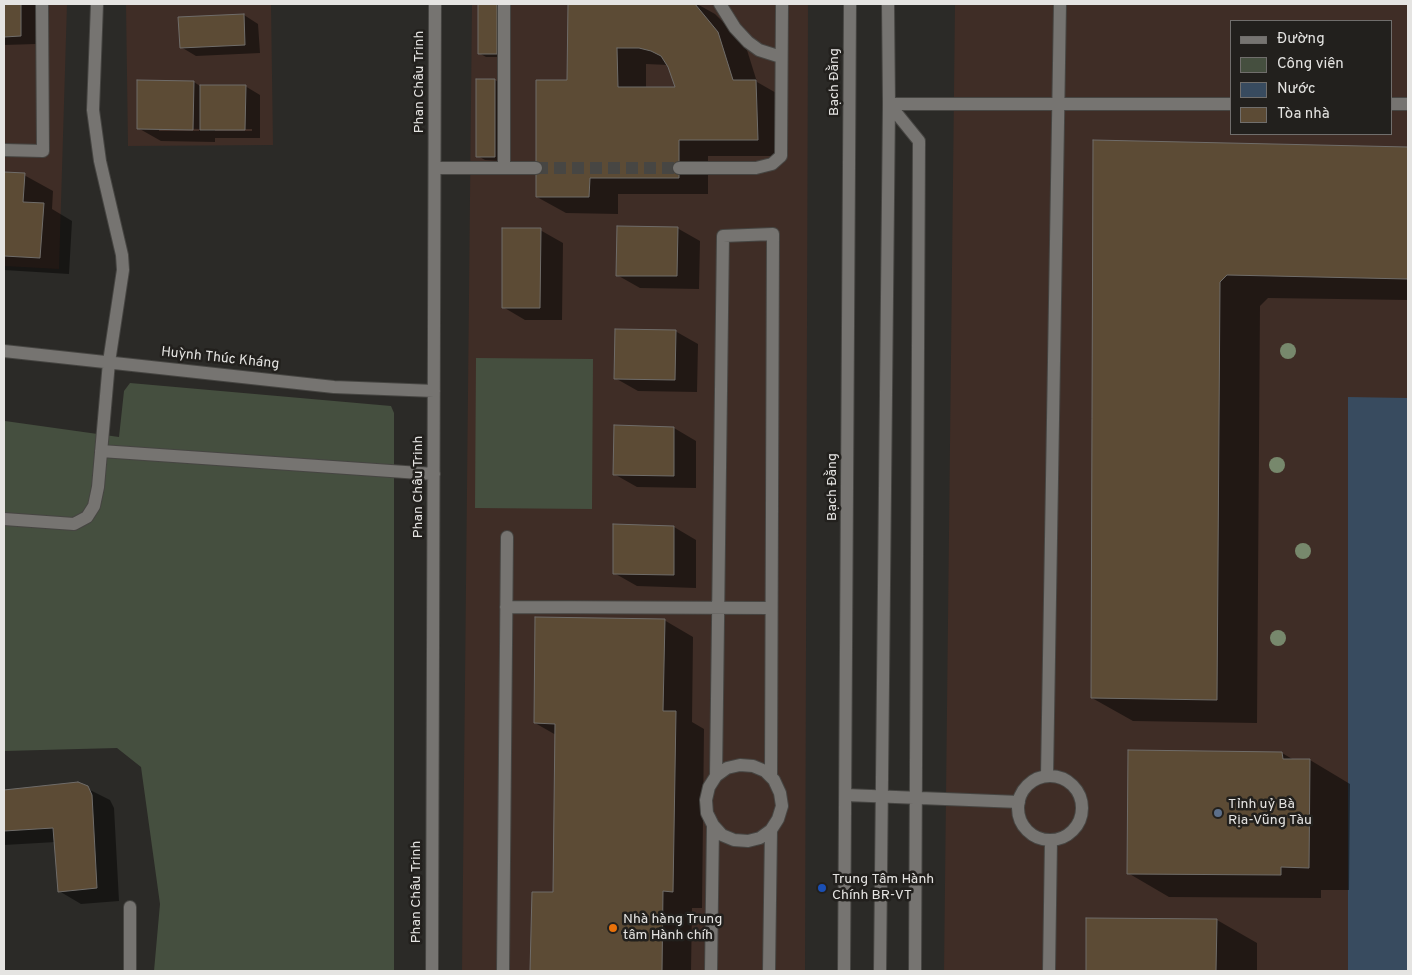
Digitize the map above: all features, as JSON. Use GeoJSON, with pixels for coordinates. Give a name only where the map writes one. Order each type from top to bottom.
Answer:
{"type":"FeatureCollection","features":[{"type":"Feature","properties":{"kind":"street"},"geometry":{"type":"LineString","coordinates":[[4,150],[43,151],[42,4]]}},
{"type":"Feature","properties":{"kind":"street"},"geometry":{"type":"LineString","coordinates":[[4,519],[74,524],[87,517],[94,506],[109,362],[123,270],[122,255],[100,161],[93,110],[97,4]]}},
{"type":"Feature","properties":{"kind":"street","name":"Phan Châu Trinh"},"geometry":{"type":"LineString","coordinates":[[432,971],[435,4]]}},
{"type":"Feature","properties":{"kind":"street"},"geometry":{"type":"LineString","coordinates":[[504,4],[504,168]]}},
{"type":"Feature","properties":{"kind":"street"},"geometry":{"type":"LineString","coordinates":[[720,4],[735,28],[748,42],[759,50],[781,57]]}},
{"type":"Feature","properties":{"kind":"street"},"geometry":{"type":"LineString","coordinates":[[679,168],[756,168],[772,164],[781,156],[782,4]]}},
{"type":"Feature","properties":{"kind":"street","name":"Bạch Đằng"},"geometry":{"type":"LineString","coordinates":[[844,971],[850,4]]}},
{"type":"Feature","properties":{"kind":"street"},"geometry":{"type":"LineString","coordinates":[[880,971],[889,104],[888,4]]}},
{"type":"Feature","properties":{"kind":"street"},"geometry":{"type":"LineString","coordinates":[[1047,776],[1060,4]]}},
{"type":"Feature","properties":{"kind":"street"},"geometry":{"type":"LineString","coordinates":[[889,104],[1230,104]]}},
{"type":"Feature","properties":{"kind":"street"},"geometry":{"type":"LineString","coordinates":[[889,104],[919,141],[915,971]]}},
{"type":"Feature","properties":{"kind":"street"},"geometry":{"type":"LineString","coordinates":[[1392,104],[1408,104]]}},
{"type":"Feature","properties":{"kind":"street"},"geometry":{"type":"LineString","coordinates":[[435,168],[536,168]]}},
{"type":"Feature","properties":{"kind":"street"},"geometry":{"type":"LineString","coordinates":[[716,776],[723,236],[773,234],[771,777]]}},
{"type":"Feature","properties":{"kind":"street","name":"Huỳnh Thúc Kháng"},"geometry":{"type":"LineString","coordinates":[[4,351],[334,387],[434,391]]}},
{"type":"Feature","properties":{"kind":"street"},"geometry":{"type":"LineString","coordinates":[[101,451],[434,474]]}},
{"type":"Feature","properties":{"kind":"street"},"geometry":{"type":"LineString","coordinates":[[504,971],[507,537]]}},
{"type":"Feature","properties":{"kind":"street"},"geometry":{"type":"LineString","coordinates":[[506,607],[771,608]]}},
{"type":"Feature","properties":{"kind":"street"},"geometry":{"type":"LineString","coordinates":[[740,765],[753,766],[765,771],[771,777],[780,792],[782,806],[778,819],[771,830],[760,838],[748,841],[734,840],[722,835],[713,825],[707,813],[706,800],[709,787],[716,776],[727,768],[740,765]]}},
{"type":"Feature","properties":{"kind":"street"},"geometry":{"type":"LineString","coordinates":[[1047,776],[1063,778],[1074,787],[1081,800],[1082,814],[1076,827],[1066,837],[1051,840],[1037,838],[1026,829],[1019,817],[1019,802],[1024,789],[1035,780],[1047,776]]}},
{"type":"Feature","properties":{"kind":"street"},"geometry":{"type":"LineString","coordinates":[[846,795],[1019,802]]}},
{"type":"Feature","properties":{"kind":"street"},"geometry":{"type":"LineString","coordinates":[[711,971],[713,825]]}},
{"type":"Feature","properties":{"kind":"street"},"geometry":{"type":"LineString","coordinates":[[769,971],[771,830]]}},
{"type":"Feature","properties":{"kind":"street"},"geometry":{"type":"LineString","coordinates":[[1049,971],[1051,840]]}},
{"type":"Feature","properties":{"kind":"street"},"geometry":{"type":"LineString","coordinates":[[130,907],[130,971]]}},
{"type":"Feature","properties":{"kind":"shaded area"},"geometry":{"type":"Polygon","coordinates":[[[4,4],[67,4],[59,269],[4,266],[4,4]]]}},
{"type":"Feature","properties":{"kind":"shaded area"},"geometry":{"type":"Polygon","coordinates":[[[126,4],[271,4],[273,145],[128,146],[126,4]]]}},
{"type":"Feature","properties":{"kind":"shaded area"},"geometry":{"type":"Polygon","coordinates":[[[472,4],[808,4],[805,971],[462,971],[472,4]]]}},
{"type":"Feature","properties":{"kind":"shaded area"},"geometry":{"type":"Polygon","coordinates":[[[955,4],[1408,4],[1408,971],[944,971],[955,4]]]}},
{"type":"Feature","properties":{"kind":"green space"},"geometry":{"type":"Polygon","coordinates":[[[476,358],[593,359],[592,509],[475,508],[476,358]]]}},
{"type":"Feature","properties":{"kind":"green space"},"geometry":{"type":"Polygon","coordinates":[[[130,383],[391,406],[394,413],[394,971],[154,971],[160,904],[141,767],[117,748],[4,751],[5,421],[119,437],[124,391],[130,383]]]}},
{"type":"Feature","properties":{"kind":"water"},"geometry":{"type":"Polygon","coordinates":[[[1348,397],[1408,398],[1408,971],[1348,971],[1348,397]]]}},
{"type":"Feature","properties":{"kind":"building"},"geometry":{"type":"Polygon","coordinates":[[[4,4],[21,4],[21,36],[4,37],[4,4]]]}},
{"type":"Feature","properties":{"kind":"building"},"geometry":{"type":"Polygon","coordinates":[[[478,4],[497,4],[497,54],[478,54],[478,4]]]}},
{"type":"Feature","properties":{"kind":"building"},"geometry":{"type":"Polygon","coordinates":[[[568,4],[695,4],[718,32],[733,80],[756,80],[758,140],[679,140],[679,178],[590,178],[589,197],[536,197],[536,80],[567,80],[568,4]],[[617,48],[618,87],[675,87],[668,67],[661,56],[639,48],[617,48]]]}},
{"type":"Feature","properties":{"kind":"building"},"geometry":{"type":"Polygon","coordinates":[[[244,14],[245,45],[180,48],[178,17],[244,14]]]}},
{"type":"Feature","properties":{"kind":"building"},"geometry":{"type":"Polygon","coordinates":[[[476,79],[495,79],[495,157],[476,157],[476,79]]]}},
{"type":"Feature","properties":{"kind":"building"},"geometry":{"type":"Polygon","coordinates":[[[137,80],[194,81],[193,130],[137,129],[137,80]]]}},
{"type":"Feature","properties":{"kind":"building"},"geometry":{"type":"Polygon","coordinates":[[[200,85],[246,85],[245,130],[200,130],[200,85]]]}},
{"type":"Feature","properties":{"kind":"building"},"geometry":{"type":"Polygon","coordinates":[[[1093,140],[1408,147],[1408,279],[1227,275],[1220,282],[1217,700],[1091,698],[1093,140]]]}},
{"type":"Feature","properties":{"kind":"building"},"geometry":{"type":"Polygon","coordinates":[[[4,172],[25,173],[23,202],[44,203],[40,258],[4,256],[4,172]]]}},
{"type":"Feature","properties":{"kind":"building"},"geometry":{"type":"Polygon","coordinates":[[[617,226],[678,227],[677,276],[616,276],[617,226]]]}},
{"type":"Feature","properties":{"kind":"building"},"geometry":{"type":"Polygon","coordinates":[[[502,228],[541,228],[540,308],[502,308],[502,228]]]}},
{"type":"Feature","properties":{"kind":"building"},"geometry":{"type":"Polygon","coordinates":[[[615,329],[676,330],[675,380],[614,379],[615,329]]]}},
{"type":"Feature","properties":{"kind":"building"},"geometry":{"type":"Polygon","coordinates":[[[614,425],[674,427],[674,476],[613,475],[614,425]]]}},
{"type":"Feature","properties":{"kind":"building"},"geometry":{"type":"Polygon","coordinates":[[[613,524],[674,526],[674,575],[613,574],[613,524]]]}},
{"type":"Feature","properties":{"kind":"building"},"geometry":{"type":"Polygon","coordinates":[[[535,617],[665,619],[663,711],[676,711],[673,892],[663,891],[662,971],[530,971],[532,892],[553,892],[555,724],[534,723],[535,617]]]}},
{"type":"Feature","properties":{"kind":"building","name":"Tỉnh uỷ Bà Rịa-Vũng Tàu"},"geometry":{"type":"Polygon","coordinates":[[[1128,750],[1282,752],[1283,759],[1310,759],[1309,868],[1281,867],[1281,875],[1127,874],[1128,750]]]}},
{"type":"Feature","properties":{"kind":"building"},"geometry":{"type":"Polygon","coordinates":[[[78,782],[88,786],[92,795],[97,888],[58,892],[53,828],[4,831],[4,790],[78,782]]]}},
{"type":"Feature","properties":{"kind":"building"},"geometry":{"type":"Polygon","coordinates":[[[1086,918],[1217,919],[1216,971],[1086,971],[1086,918]]]}},
{"type":"Feature","properties":{"kind":"tunnel"},"geometry":{"type":"LineString","coordinates":[[536,168],[679,168]]}},
{"type":"Feature","properties":{"kind":"place","name":"Tỉnh uỷ Bà Rịa-Vũng Tàu"},"geometry":{"type":"Point","coordinates":[1218,813]}},
{"type":"Feature","properties":{"kind":"place","name":"Trung Tâm Hành Chính BR-VT"},"geometry":{"type":"Point","coordinates":[822,888]}},
{"type":"Feature","properties":{"kind":"place","name":"Nhà hàng Trung tâm Hành chíh"},"geometry":{"type":"Point","coordinates":[613,928]}}]}
